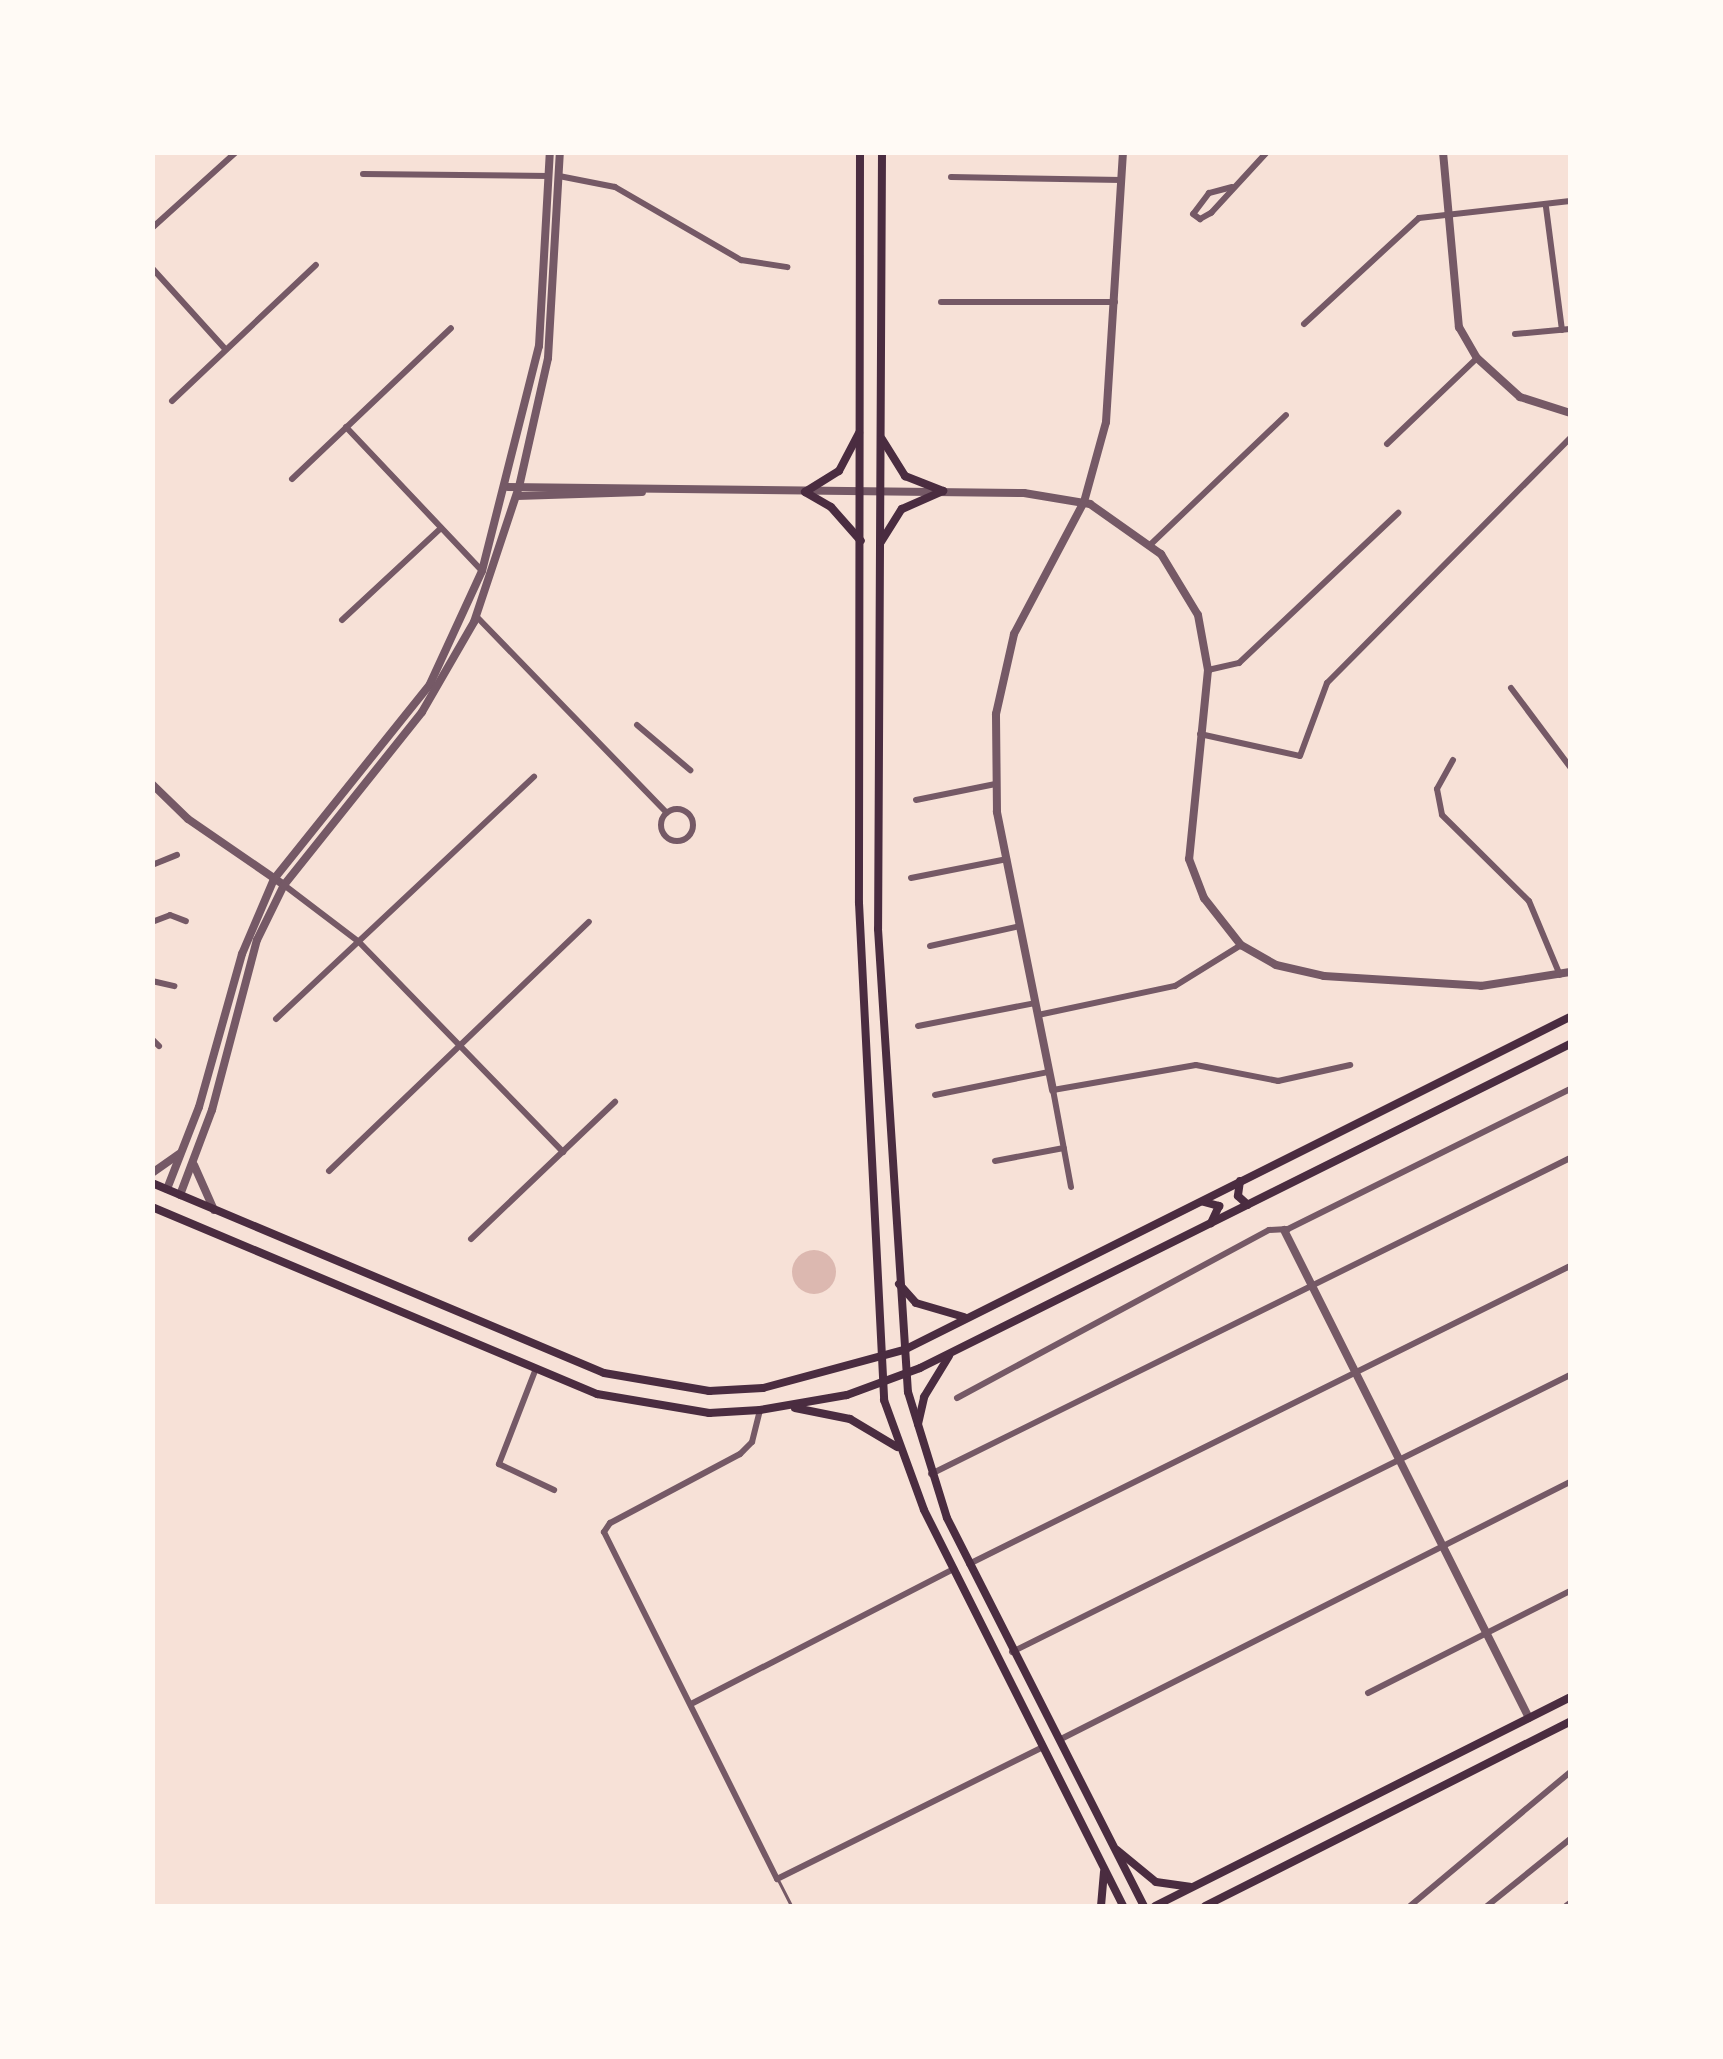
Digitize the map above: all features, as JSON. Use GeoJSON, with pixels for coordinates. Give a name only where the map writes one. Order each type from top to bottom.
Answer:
{"type":"FeatureCollection","features":[{"type":"Feature","properties":{"kind":"main road"},"geometry":{"type":"LineString","coordinates":[[860,152],[859,903],[882,1384],[900,1450],[954,1569],[1123,1906]]}},
{"type":"Feature","properties":{"kind":"main road"},"geometry":{"type":"LineString","coordinates":[[882,152],[878,928],[906,1374],[917,1434],[930,1474],[969,1564],[1144,1906]]}},
{"type":"Feature","properties":{"kind":"main road"},"geometry":{"type":"LineString","coordinates":[[861,429],[839,471],[805,492],[831,507],[861,540]]}},
{"type":"Feature","properties":{"kind":"main road"},"geometry":{"type":"LineString","coordinates":[[879,429],[897,469],[943,491]]}},
{"type":"Feature","properties":{"kind":"main road"},"geometry":{"type":"LineString","coordinates":[[878,551],[898,512],[943,491]]}},
{"type":"Feature","properties":{"kind":"main road"},"geometry":{"type":"LineString","coordinates":[[152,1183],[547,1352],[652,1385],[763,1388],[904,1350],[1570,1017]]}},
{"type":"Feature","properties":{"kind":"main road"},"geometry":{"type":"LineString","coordinates":[[167,1189],[155,1208],[535,1371],[648,1406],[760,1410],[882,1384],[906,1374],[1570,1044]]}},
{"type":"Feature","properties":{"kind":"main road"},"geometry":{"type":"LineString","coordinates":[[1240,1180],[1238,1196],[1248,1205]]}},
{"type":"Feature","properties":{"kind":"main road"},"geometry":{"type":"LineString","coordinates":[[172,1215],[180,1196]]}},
{"type":"Feature","properties":{"kind":"main road"},"geometry":{"type":"LineString","coordinates":[[1197,1202],[1219,1206],[1211,1223]]}},
{"type":"Feature","properties":{"kind":"main road"},"geometry":{"type":"LineString","coordinates":[[898,1283],[916,1303],[968,1317]]}},
{"type":"Feature","properties":{"kind":"main road"},"geometry":{"type":"LineString","coordinates":[[917,1434],[924,1397],[950,1354]]}},
{"type":"Feature","properties":{"kind":"main road"},"geometry":{"type":"LineString","coordinates":[[786,1406],[850,1419],[900,1450]]}},
{"type":"Feature","properties":{"kind":"main road"},"geometry":{"type":"LineString","coordinates":[[1155,1906],[1570,1697]]}},
{"type":"Feature","properties":{"kind":"main road"},"geometry":{"type":"LineString","coordinates":[[1027,1714],[1040,1707]]}},
{"type":"Feature","properties":{"kind":"main road"},"geometry":{"type":"LineString","coordinates":[[1205,1906],[1570,1722]]}},
{"type":"Feature","properties":{"kind":"main road"},"geometry":{"type":"LineString","coordinates":[[1112,1846],[1156,1882],[1195,1888]]}},
{"type":"Feature","properties":{"kind":"main road"},"geometry":{"type":"LineString","coordinates":[[1259,1855],[1269,1872]]}},
{"type":"Feature","properties":{"kind":"main road"},"geometry":{"type":"LineString","coordinates":[[1101,1906],[1104,1868]]}},
{"type":"Feature","properties":{"kind":"main road"},"geometry":{"type":"LineString","coordinates":[[1220,1906],[1226,1896]]}},
{"type":"Feature","properties":{"kind":"street"},"geometry":{"type":"LineString","coordinates":[[152,228],[236,152]]}},
{"type":"Feature","properties":{"kind":"street"},"geometry":{"type":"LineString","coordinates":[[167,1189],[242,954],[274,879],[335,797],[424,692],[486,574],[518,491],[548,358],[556,276],[550,152]]}},
{"type":"Feature","properties":{"kind":"street"},"geometry":{"type":"LineString","coordinates":[[180,1196],[194,1160],[254,950],[284,885],[343,804],[422,712],[476,616],[539,346],[554,176],[560,152]]}},
{"type":"Feature","properties":{"kind":"street"},"geometry":{"type":"LineString","coordinates":[[1071,1187],[995,784],[996,714],[1011,646],[1084,502],[1106,422],[1117,302],[1123,152]]}},
{"type":"Feature","properties":{"kind":"street"},"geometry":{"type":"LineString","coordinates":[[1232,187],[1209,193],[1193,214],[1200,219],[1211,212],[1267,152]]}},
{"type":"Feature","properties":{"kind":"street"},"geometry":{"type":"LineString","coordinates":[[1443,152],[1451,299],[1477,358],[1520,397],[1570,413]]}},
{"type":"Feature","properties":{"kind":"street"},"geometry":{"type":"LineString","coordinates":[[363,174],[554,176],[615,187],[742,260],[787,266]]}},
{"type":"Feature","properties":{"kind":"street"},"geometry":{"type":"LineString","coordinates":[[951,178],[1122,180]]}},
{"type":"Feature","properties":{"kind":"street"},"geometry":{"type":"LineString","coordinates":[[1304,324],[1412,222],[1447,212],[1570,201]]}},
{"type":"Feature","properties":{"kind":"street"},"geometry":{"type":"LineString","coordinates":[[1515,334],[1566,330],[1546,206]]}},
{"type":"Feature","properties":{"kind":"street"},"geometry":{"type":"LineString","coordinates":[[172,400],[316,266]]}},
{"type":"Feature","properties":{"kind":"street"},"geometry":{"type":"LineString","coordinates":[[152,268],[226,350]]}},
{"type":"Feature","properties":{"kind":"street"},"geometry":{"type":"LineString","coordinates":[[545,276],[556,276]]}},
{"type":"Feature","properties":{"kind":"street"},"geometry":{"type":"LineString","coordinates":[[941,302],[1117,302]]}},
{"type":"Feature","properties":{"kind":"street"},"geometry":{"type":"LineString","coordinates":[[292,479],[451,328]]}},
{"type":"Feature","properties":{"kind":"street"},"geometry":{"type":"LineString","coordinates":[[1387,444],[1477,358]]}},
{"type":"Feature","properties":{"kind":"street"},"geometry":{"type":"LineString","coordinates":[[1150,544],[1286,415]]}},
{"type":"Feature","properties":{"kind":"street"},"geometry":{"type":"LineString","coordinates":[[346,427],[486,574]]}},
{"type":"Feature","properties":{"kind":"street"},"geometry":{"type":"LineString","coordinates":[[1200,734],[1300,756],[1327,684],[1570,438]]}},
{"type":"Feature","properties":{"kind":"street"},"geometry":{"type":"LineString","coordinates":[[506,491],[943,491],[1084,502],[1150,544],[1189,591],[1208,670],[1190,859],[1204,898],[1241,945],[1276,965],[1324,976],[1481,986],[1566,974],[1528,901],[1442,815],[1437,789],[1453,760]]}},
{"type":"Feature","properties":{"kind":"street"},"geometry":{"type":"LineString","coordinates":[[1208,670],[1239,663],[1398,513]]}},
{"type":"Feature","properties":{"kind":"street"},"geometry":{"type":"LineString","coordinates":[[342,620],[441,528]]}},
{"type":"Feature","properties":{"kind":"street"},"geometry":{"type":"LineString","coordinates":[[468,608],[666,813],[665,836],[688,837],[691,816],[682,810],[666,813]]}},
{"type":"Feature","properties":{"kind":"street"},"geometry":{"type":"LineString","coordinates":[[1511,688],[1570,767]]}},
{"type":"Feature","properties":{"kind":"street"},"geometry":{"type":"LineString","coordinates":[[637,724],[690,770]]}},
{"type":"Feature","properties":{"kind":"street"},"geometry":{"type":"LineString","coordinates":[[276,1020],[534,777]]}},
{"type":"Feature","properties":{"kind":"street"},"geometry":{"type":"LineString","coordinates":[[152,784],[188,819],[359,942],[562,1152]]}},
{"type":"Feature","properties":{"kind":"street"},"geometry":{"type":"LineString","coordinates":[[916,800],[995,784]]}},
{"type":"Feature","properties":{"kind":"street"},"geometry":{"type":"LineString","coordinates":[[335,797],[343,804]]}},
{"type":"Feature","properties":{"kind":"street"},"geometry":{"type":"LineString","coordinates":[[152,865],[177,855]]}},
{"type":"Feature","properties":{"kind":"street"},"geometry":{"type":"LineString","coordinates":[[911,878],[1007,859]]}},
{"type":"Feature","properties":{"kind":"street"},"geometry":{"type":"LineString","coordinates":[[152,922],[170,915],[186,921]]}},
{"type":"Feature","properties":{"kind":"street"},"geometry":{"type":"LineString","coordinates":[[329,1171],[589,922]]}},
{"type":"Feature","properties":{"kind":"street"},"geometry":{"type":"LineString","coordinates":[[930,946],[1020,926]]}},
{"type":"Feature","properties":{"kind":"street"},"geometry":{"type":"LineString","coordinates":[[1038,1015],[1175,986],[1241,945]]}},
{"type":"Feature","properties":{"kind":"street"},"geometry":{"type":"LineString","coordinates":[[152,980],[174,986]]}},
{"type":"Feature","properties":{"kind":"street"},"geometry":{"type":"LineString","coordinates":[[918,1026],[1035,1003]]}},
{"type":"Feature","properties":{"kind":"street"},"geometry":{"type":"LineString","coordinates":[[152,1039],[159,1046]]}},
{"type":"Feature","properties":{"kind":"street"},"geometry":{"type":"LineString","coordinates":[[1053,1090],[1196,1064],[1278,1081],[1350,1065]]}},
{"type":"Feature","properties":{"kind":"street"},"geometry":{"type":"LineString","coordinates":[[935,1095],[1048,1072]]}},
{"type":"Feature","properties":{"kind":"street"},"geometry":{"type":"LineString","coordinates":[[957,1398],[1270,1230],[1284,1230],[1570,1089]]}},
{"type":"Feature","properties":{"kind":"street"},"geometry":{"type":"LineString","coordinates":[[472,1239],[614,1102]]}},
{"type":"Feature","properties":{"kind":"street"},"geometry":{"type":"LineString","coordinates":[[995,1160],[1064,1148]]}},
{"type":"Feature","properties":{"kind":"street"},"geometry":{"type":"LineString","coordinates":[[152,1173],[182,1151]]}},
{"type":"Feature","properties":{"kind":"street"},"geometry":{"type":"LineString","coordinates":[[930,1474],[1570,1158]]}},
{"type":"Feature","properties":{"kind":"street"},"geometry":{"type":"LineString","coordinates":[[194,1160],[198,1186],[214,1210]]}},
{"type":"Feature","properties":{"kind":"street"},"geometry":{"type":"LineString","coordinates":[[1284,1230],[1529,1718]]}},
{"type":"Feature","properties":{"kind":"street"},"geometry":{"type":"LineString","coordinates":[[969,1564],[1570,1266]]}},
{"type":"Feature","properties":{"kind":"street"},"geometry":{"type":"LineString","coordinates":[[535,1371],[499,1464],[554,1490]]}},
{"type":"Feature","properties":{"kind":"street"},"geometry":{"type":"LineString","coordinates":[[1012,1652],[1570,1375]]}},
{"type":"Feature","properties":{"kind":"street"},"geometry":{"type":"LineString","coordinates":[[760,1410],[752,1442],[740,1454],[610,1522],[604,1532],[778,1879],[1043,1747]]}},
{"type":"Feature","properties":{"kind":"street"},"geometry":{"type":"LineString","coordinates":[[1058,1740],[1570,1482]]}},
{"type":"Feature","properties":{"kind":"street"},"geometry":{"type":"LineString","coordinates":[[691,1704],[954,1569]]}},
{"type":"Feature","properties":{"kind":"street"},"geometry":{"type":"LineString","coordinates":[[1368,1692],[1570,1591]]}},
{"type":"Feature","properties":{"kind":"street"},"geometry":{"type":"LineString","coordinates":[[1410,1906],[1570,1772]]}},
{"type":"Feature","properties":{"kind":"street"},"geometry":{"type":"LineString","coordinates":[[1487,1906],[1570,1839]]}},
{"type":"Feature","properties":{"kind":"lane"},"geometry":{"type":"LineString","coordinates":[[778,1879],[792,1906]]}},
{"type":"Feature","properties":{"kind":"shaded area"},"geometry":{"type":"Polygon","coordinates":[[[814,1250],[829,1257],[836,1272],[829,1287],[814,1294],[799,1287],[792,1272],[799,1257],[814,1250]]]}}]}
